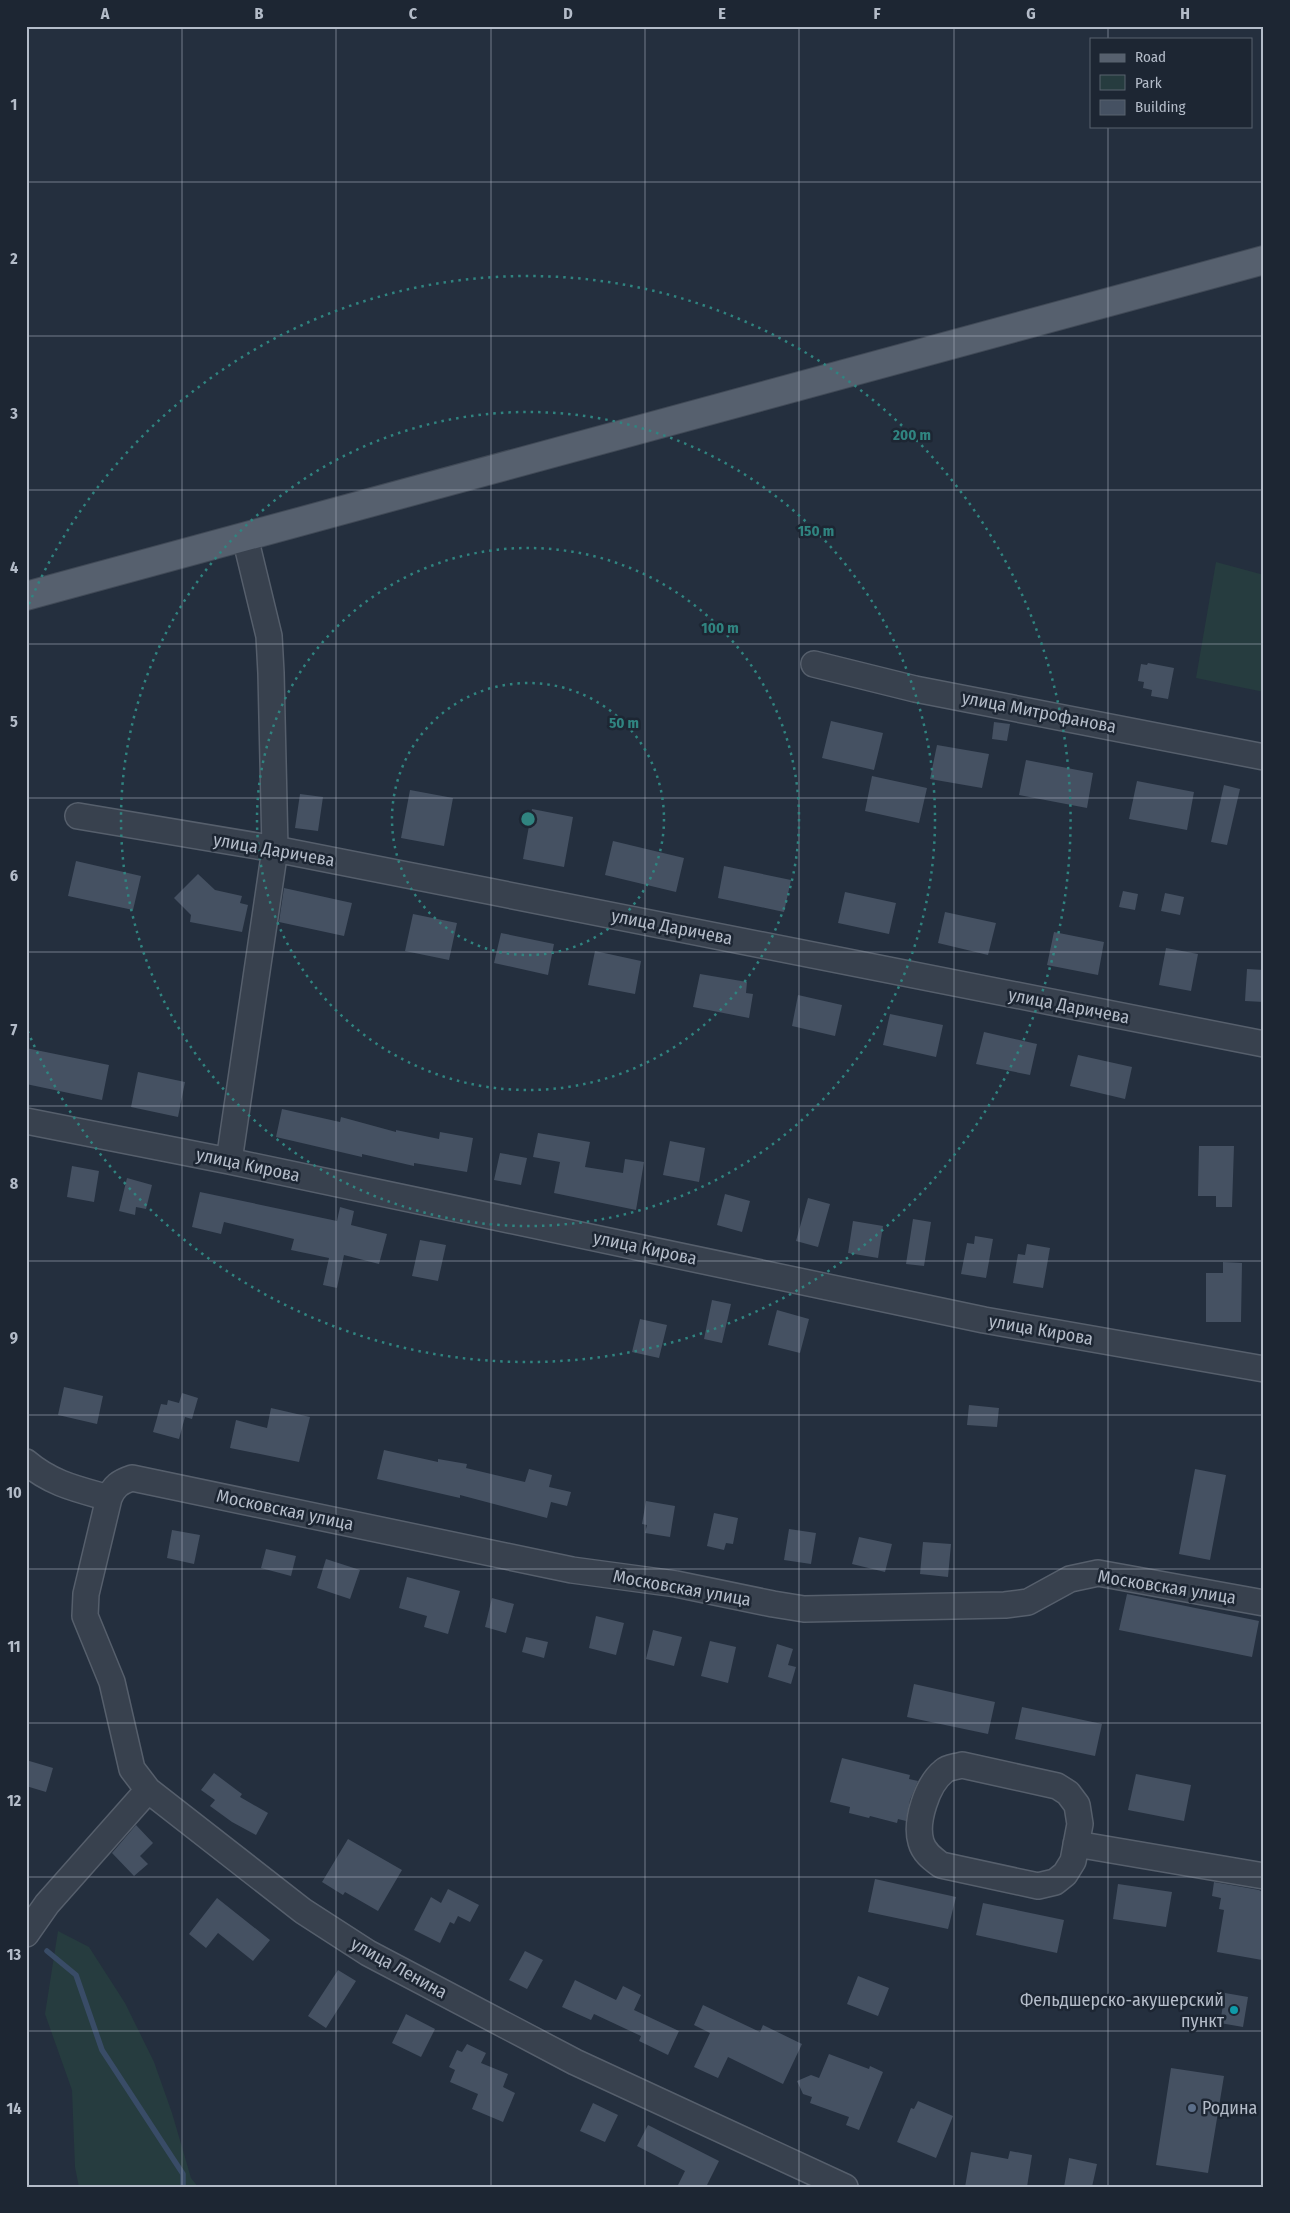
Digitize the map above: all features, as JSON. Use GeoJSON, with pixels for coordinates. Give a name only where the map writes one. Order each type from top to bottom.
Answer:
{"type":"FeatureCollection","features":[{"type":"Feature","properties":{"kind":"main road"},"geometry":{"type":"LineString","coordinates":[[26,596],[1264,260]]}},
{"type":"Feature","properties":{"kind":"street"},"geometry":{"type":"LineString","coordinates":[[229,1161],[275,849],[272,673],[268,636],[245,537]]}},
{"type":"Feature","properties":{"kind":"street","name":"улица Митрофанова"},"geometry":{"type":"LineString","coordinates":[[814,664],[915,688],[1264,757]]}},
{"type":"Feature","properties":{"kind":"street","name":"улица Даричева"},"geometry":{"type":"LineString","coordinates":[[78,816],[275,849],[1264,1044]]}},
{"type":"Feature","properties":{"kind":"street","name":"улица Кирова"},"geometry":{"type":"LineString","coordinates":[[26,1121],[229,1161],[984,1320],[1264,1370]]}},
{"type":"Feature","properties":{"kind":"street"},"geometry":{"type":"LineString","coordinates":[[26,1462],[41,1475],[64,1486],[109,1498]]}},
{"type":"Feature","properties":{"kind":"street","name":"Московская улица"},"geometry":{"type":"LineString","coordinates":[[109,1498],[114,1488],[122,1481],[132,1478],[572,1570],[676,1584],[804,1609],[1005,1605],[1028,1602],[1070,1579],[1098,1573],[1264,1603]]}},
{"type":"Feature","properties":{"kind":"street","name":"улица Ленина"},"geometry":{"type":"LineString","coordinates":[[109,1498],[86,1594],[85,1616],[112,1682],[132,1769],[148,1790],[303,1911],[368,1953],[575,2062],[845,2187]]}},
{"type":"Feature","properties":{"kind":"street"},"geometry":{"type":"LineString","coordinates":[[962,1765],[1057,1786],[1068,1793],[1077,1805],[1080,1824],[1076,1844],[1073,1861],[1065,1874],[1055,1882],[1038,1886],[941,1865],[928,1856],[921,1844],[919,1829],[926,1797],[934,1782],[945,1770],[962,1765]]}},
{"type":"Feature","properties":{"kind":"street"},"geometry":{"type":"LineString","coordinates":[[26,1934],[47,1904],[148,1790]]}},
{"type":"Feature","properties":{"kind":"street"},"geometry":{"type":"LineString","coordinates":[[1076,1844],[1264,1876]]}},
{"type":"Feature","properties":{"kind":"green space"},"geometry":{"type":"Polygon","coordinates":[[[1216,562],[1264,575],[1264,692],[1196,678],[1216,562]]]}},
{"type":"Feature","properties":{"kind":"green space"},"geometry":{"type":"Polygon","coordinates":[[[58,1931],[89,1947],[125,2003],[154,2062],[172,2113],[191,2178],[198,2187],[79,2187],[75,2167],[72,2090],[45,2014],[58,1931]]]}},
{"type":"Feature","properties":{"kind":"building"},"geometry":{"type":"Polygon","coordinates":[[[1148,663],[1174,668],[1168,699],[1151,696],[1152,690],[1143,688],[1144,682],[1138,681],[1141,664],[1147,665],[1148,663]]]}},
{"type":"Feature","properties":{"kind":"building"},"geometry":{"type":"Polygon","coordinates":[[[831,721],[883,733],[874,770],[822,758],[831,721]]]}},
{"type":"Feature","properties":{"kind":"building"},"geometry":{"type":"Polygon","coordinates":[[[994,722],[1010,724],[1007,741],[992,739],[994,722]]]}},
{"type":"Feature","properties":{"kind":"building"},"geometry":{"type":"Polygon","coordinates":[[[937,745],[989,754],[982,788],[930,779],[937,745]]]}},
{"type":"Feature","properties":{"kind":"building"},"geometry":{"type":"Polygon","coordinates":[[[1026,760],[1093,773],[1087,808],[1019,795],[1026,760]]]}},
{"type":"Feature","properties":{"kind":"building"},"geometry":{"type":"Polygon","coordinates":[[[872,776],[927,788],[919,823],[865,811],[872,776]]]}},
{"type":"Feature","properties":{"kind":"building"},"geometry":{"type":"Polygon","coordinates":[[[1137,781],[1194,792],[1187,830],[1129,819],[1137,781]]]}},
{"type":"Feature","properties":{"kind":"building"},"geometry":{"type":"Polygon","coordinates":[[[1224,785],[1240,789],[1227,845],[1211,842],[1224,785]]]}},
{"type":"Feature","properties":{"kind":"building"},"geometry":{"type":"Polygon","coordinates":[[[410,790],[453,798],[444,846],[401,838],[410,790]]]}},
{"type":"Feature","properties":{"kind":"building"},"geometry":{"type":"Polygon","coordinates":[[[300,794],[323,797],[318,831],[295,828],[300,794]]]}},
{"type":"Feature","properties":{"kind":"building"},"geometry":{"type":"Polygon","coordinates":[[[532,809],[573,817],[564,867],[523,859],[532,809]]]}},
{"type":"Feature","properties":{"kind":"building"},"geometry":{"type":"Polygon","coordinates":[[[613,841],[684,858],[676,892],[605,875],[613,841]]]}},
{"type":"Feature","properties":{"kind":"building"},"geometry":{"type":"Polygon","coordinates":[[[76,861],[141,876],[133,910],[68,896],[76,861]]]}},
{"type":"Feature","properties":{"kind":"building"},"geometry":{"type":"Polygon","coordinates":[[[724,866],[791,880],[784,912],[718,898],[724,866]]]}},
{"type":"Feature","properties":{"kind":"building"},"geometry":{"type":"Polygon","coordinates":[[[198,874],[215,890],[242,896],[240,903],[248,905],[242,932],[190,922],[191,915],[174,898],[198,874]]]}},
{"type":"Feature","properties":{"kind":"building"},"geometry":{"type":"Polygon","coordinates":[[[284,888],[352,903],[344,936],[279,922],[284,888]]]}},
{"type":"Feature","properties":{"kind":"building"},"geometry":{"type":"Polygon","coordinates":[[[1123,891],[1138,894],[1135,910],[1119,907],[1123,891]]]}},
{"type":"Feature","properties":{"kind":"building"},"geometry":{"type":"Polygon","coordinates":[[[845,892],[896,903],[889,934],[838,923],[845,892]]]}},
{"type":"Feature","properties":{"kind":"building"},"geometry":{"type":"Polygon","coordinates":[[[1165,893],[1184,897],[1180,915],[1161,911],[1165,893]]]}},
{"type":"Feature","properties":{"kind":"building"},"geometry":{"type":"Polygon","coordinates":[[[945,912],[996,923],[988,955],[938,943],[945,912]]]}},
{"type":"Feature","properties":{"kind":"building"},"geometry":{"type":"Polygon","coordinates":[[[413,914],[457,923],[449,960],[405,951],[413,914]]]}},
{"type":"Feature","properties":{"kind":"building"},"geometry":{"type":"Polygon","coordinates":[[[1054,932],[1104,942],[1098,975],[1047,965],[1054,932]]]}},
{"type":"Feature","properties":{"kind":"building"},"geometry":{"type":"Polygon","coordinates":[[[501,933],[554,944],[548,975],[494,963],[501,933]]]}},
{"type":"Feature","properties":{"kind":"building"},"geometry":{"type":"Polygon","coordinates":[[[1166,948],[1198,954],[1191,991],[1159,985],[1166,948]]]}},
{"type":"Feature","properties":{"kind":"building"},"geometry":{"type":"Polygon","coordinates":[[[595,951],[641,961],[635,994],[588,985],[595,951]]]}},
{"type":"Feature","properties":{"kind":"building"},"geometry":{"type":"Polygon","coordinates":[[[1247,969],[1264,970],[1264,1002],[1245,1001],[1247,969]]]}},
{"type":"Feature","properties":{"kind":"building"},"geometry":{"type":"Polygon","coordinates":[[[700,974],[747,982],[746,993],[753,994],[749,1018],[693,1007],[700,974]]]}},
{"type":"Feature","properties":{"kind":"building"},"geometry":{"type":"Polygon","coordinates":[[[798,995],[842,1005],[835,1036],[792,1026],[798,995]]]}},
{"type":"Feature","properties":{"kind":"building"},"geometry":{"type":"Polygon","coordinates":[[[890,1014],[943,1025],[936,1057],[883,1045],[890,1014]]]}},
{"type":"Feature","properties":{"kind":"building"},"geometry":{"type":"Polygon","coordinates":[[[984,1032],[1037,1044],[1030,1075],[976,1064],[984,1032]]]}},
{"type":"Feature","properties":{"kind":"building"},"geometry":{"type":"Polygon","coordinates":[[[26,1048],[109,1065],[102,1100],[26,1084],[26,1048]]]}},
{"type":"Feature","properties":{"kind":"building"},"geometry":{"type":"Polygon","coordinates":[[[1078,1055],[1132,1067],[1125,1099],[1070,1086],[1078,1055]]]}},
{"type":"Feature","properties":{"kind":"building"},"geometry":{"type":"Polygon","coordinates":[[[138,1072],[185,1082],[178,1117],[131,1107],[138,1072]]]}},
{"type":"Feature","properties":{"kind":"building"},"geometry":{"type":"Polygon","coordinates":[[[282,1109],[340,1122],[341,1117],[396,1132],[396,1130],[439,1139],[440,1132],[473,1138],[467,1172],[414,1163],[414,1166],[362,1154],[362,1157],[276,1137],[282,1109]]]}},
{"type":"Feature","properties":{"kind":"building"},"geometry":{"type":"Polygon","coordinates":[[[538,1133],[590,1142],[585,1167],[623,1173],[625,1159],[644,1162],[636,1210],[554,1193],[560,1162],[533,1157],[538,1133]]]}},
{"type":"Feature","properties":{"kind":"building"},"geometry":{"type":"Polygon","coordinates":[[[670,1141],[705,1148],[699,1182],[663,1175],[670,1141]]]}},
{"type":"Feature","properties":{"kind":"building"},"geometry":{"type":"Polygon","coordinates":[[[1199,1146],[1234,1146],[1232,1207],[1216,1207],[1216,1196],[1198,1196],[1199,1146]]]}},
{"type":"Feature","properties":{"kind":"building"},"geometry":{"type":"Polygon","coordinates":[[[500,1153],[527,1158],[521,1185],[494,1180],[500,1153]]]}},
{"type":"Feature","properties":{"kind":"building"},"geometry":{"type":"Polygon","coordinates":[[[72,1166],[99,1171],[94,1202],[67,1197],[72,1166]]]}},
{"type":"Feature","properties":{"kind":"building"},"geometry":{"type":"Polygon","coordinates":[[[127,1178],[152,1185],[146,1209],[136,1207],[135,1215],[119,1211],[127,1178]]]}},
{"type":"Feature","properties":{"kind":"building"},"geometry":{"type":"Polygon","coordinates":[[[200,1192],[337,1221],[340,1207],[354,1211],[351,1225],[387,1234],[379,1264],[344,1255],[337,1288],[323,1285],[329,1258],[291,1250],[294,1239],[224,1222],[221,1234],[192,1227],[200,1192]]]}},
{"type":"Feature","properties":{"kind":"building"},"geometry":{"type":"Polygon","coordinates":[[[725,1194],[750,1201],[742,1232],[717,1225],[725,1194]]]}},
{"type":"Feature","properties":{"kind":"building"},"geometry":{"type":"Polygon","coordinates":[[[808,1198],[830,1204],[818,1247],[796,1241],[808,1198]]]}},
{"type":"Feature","properties":{"kind":"building"},"geometry":{"type":"Polygon","coordinates":[[[913,1219],[931,1222],[924,1266],[906,1264],[913,1219]]]}},
{"type":"Feature","properties":{"kind":"building"},"geometry":{"type":"Polygon","coordinates":[[[853,1221],[883,1226],[878,1258],[848,1253],[853,1221]]]}},
{"type":"Feature","properties":{"kind":"building"},"geometry":{"type":"Polygon","coordinates":[[[975,1236],[993,1239],[986,1278],[961,1274],[967,1243],[974,1244],[975,1236]]]}},
{"type":"Feature","properties":{"kind":"building"},"geometry":{"type":"Polygon","coordinates":[[[420,1240],[446,1245],[438,1281],[412,1276],[420,1240]]]}},
{"type":"Feature","properties":{"kind":"building"},"geometry":{"type":"Polygon","coordinates":[[[1027,1244],[1050,1248],[1043,1288],[1013,1283],[1018,1254],[1025,1255],[1027,1244]]]}},
{"type":"Feature","properties":{"kind":"building"},"geometry":{"type":"Polygon","coordinates":[[[1223,1262],[1242,1263],[1241,1322],[1206,1322],[1206,1273],[1223,1273],[1223,1262]]]}},
{"type":"Feature","properties":{"kind":"building"},"geometry":{"type":"Polygon","coordinates":[[[712,1300],[731,1304],[722,1343],[704,1339],[712,1300]]]}},
{"type":"Feature","properties":{"kind":"building"},"geometry":{"type":"Polygon","coordinates":[[[777,1310],[809,1319],[800,1353],[768,1345],[777,1310]]]}},
{"type":"Feature","properties":{"kind":"building"},"geometry":{"type":"Polygon","coordinates":[[[640,1319],[667,1325],[659,1358],[632,1352],[640,1319]]]}},
{"type":"Feature","properties":{"kind":"building"},"geometry":{"type":"Polygon","coordinates":[[[64,1387],[103,1396],[97,1424],[58,1415],[64,1387]]]}},
{"type":"Feature","properties":{"kind":"building"},"geometry":{"type":"Polygon","coordinates":[[[182,1393],[198,1398],[192,1419],[185,1417],[179,1439],[153,1432],[161,1404],[167,1405],[168,1400],[179,1403],[182,1393]]]}},
{"type":"Feature","properties":{"kind":"building"},"geometry":{"type":"Polygon","coordinates":[[[969,1405],[999,1408],[997,1427],[967,1425],[969,1405]]]}},
{"type":"Feature","properties":{"kind":"building"},"geometry":{"type":"Polygon","coordinates":[[[271,1408],[310,1417],[299,1462],[230,1448],[236,1420],[267,1428],[271,1408]]]}},
{"type":"Feature","properties":{"kind":"building"},"geometry":{"type":"Polygon","coordinates":[[[384,1450],[438,1462],[438,1459],[467,1464],[466,1468],[525,1482],[529,1469],[552,1475],[549,1487],[571,1492],[567,1506],[551,1502],[547,1518],[460,1495],[460,1498],[377,1479],[384,1450]]]}},
{"type":"Feature","properties":{"kind":"building"},"geometry":{"type":"Polygon","coordinates":[[[1195,1469],[1226,1475],[1210,1560],[1179,1554],[1195,1469]]]}},
{"type":"Feature","properties":{"kind":"building"},"geometry":{"type":"Polygon","coordinates":[[[646,1501],[675,1506],[670,1537],[645,1533],[647,1525],[642,1524],[646,1501]]]}},
{"type":"Feature","properties":{"kind":"building"},"geometry":{"type":"Polygon","coordinates":[[[714,1513],[738,1518],[733,1544],[726,1543],[724,1550],[707,1546],[714,1513]]]}},
{"type":"Feature","properties":{"kind":"building"},"geometry":{"type":"Polygon","coordinates":[[[789,1529],[816,1533],[811,1564],[784,1560],[789,1529]]]}},
{"type":"Feature","properties":{"kind":"building"},"geometry":{"type":"Polygon","coordinates":[[[172,1530],[200,1535],[194,1564],[167,1558],[172,1530]]]}},
{"type":"Feature","properties":{"kind":"building"},"geometry":{"type":"Polygon","coordinates":[[[859,1537],[892,1544],[885,1572],[852,1564],[859,1537]]]}},
{"type":"Feature","properties":{"kind":"building"},"geometry":{"type":"Polygon","coordinates":[[[923,1542],[951,1544],[948,1577],[920,1574],[923,1542]]]}},
{"type":"Feature","properties":{"kind":"building"},"geometry":{"type":"Polygon","coordinates":[[[266,1549],[296,1556],[291,1576],[261,1568],[266,1549]]]}},
{"type":"Feature","properties":{"kind":"building"},"geometry":{"type":"Polygon","coordinates":[[[326,1559],[360,1570],[350,1599],[317,1588],[326,1559]]]}},
{"type":"Feature","properties":{"kind":"building"},"geometry":{"type":"Polygon","coordinates":[[[407,1577],[460,1591],[448,1634],[424,1627],[427,1616],[399,1608],[407,1577]]]}},
{"type":"Feature","properties":{"kind":"building"},"geometry":{"type":"Polygon","coordinates":[[[1127,1594],[1259,1621],[1252,1657],[1119,1630],[1127,1594]]]}},
{"type":"Feature","properties":{"kind":"building"},"geometry":{"type":"Polygon","coordinates":[[[492,1598],[514,1604],[506,1633],[485,1627],[492,1598]]]}},
{"type":"Feature","properties":{"kind":"building"},"geometry":{"type":"Polygon","coordinates":[[[596,1616],[624,1623],[616,1655],[589,1648],[596,1616]]]}},
{"type":"Feature","properties":{"kind":"building"},"geometry":{"type":"Polygon","coordinates":[[[653,1630],[682,1637],[674,1666],[646,1659],[653,1630]]]}},
{"type":"Feature","properties":{"kind":"building"},"geometry":{"type":"Polygon","coordinates":[[[526,1637],[548,1642],[544,1658],[522,1652],[526,1637]]]}},
{"type":"Feature","properties":{"kind":"building"},"geometry":{"type":"Polygon","coordinates":[[[710,1641],[736,1647],[728,1683],[701,1676],[710,1641]]]}},
{"type":"Feature","properties":{"kind":"building"},"geometry":{"type":"Polygon","coordinates":[[[777,1644],[793,1649],[788,1665],[796,1667],[791,1684],[768,1677],[777,1644]]]}},
{"type":"Feature","properties":{"kind":"building"},"geometry":{"type":"Polygon","coordinates":[[[914,1684],[995,1702],[988,1734],[907,1717],[914,1684]]]}},
{"type":"Feature","properties":{"kind":"building"},"geometry":{"type":"Polygon","coordinates":[[[1022,1707],[1102,1724],[1095,1756],[1015,1739],[1022,1707]]]}},
{"type":"Feature","properties":{"kind":"building"},"geometry":{"type":"Polygon","coordinates":[[[842,1758],[910,1775],[909,1779],[918,1781],[910,1800],[906,1821],[898,1819],[897,1823],[849,1813],[850,1807],[830,1802],[842,1758]]]}},
{"type":"Feature","properties":{"kind":"building"},"geometry":{"type":"Polygon","coordinates":[[[26,1760],[53,1768],[46,1792],[26,1786],[26,1760]]]}},
{"type":"Feature","properties":{"kind":"building"},"geometry":{"type":"Polygon","coordinates":[[[214,1773],[242,1794],[240,1797],[268,1813],[256,1835],[232,1822],[210,1806],[215,1800],[201,1790],[214,1773]]]}},
{"type":"Feature","properties":{"kind":"building"},"geometry":{"type":"Polygon","coordinates":[[[1136,1774],[1191,1785],[1184,1821],[1128,1810],[1136,1774]]]}},
{"type":"Feature","properties":{"kind":"building"},"geometry":{"type":"Polygon","coordinates":[[[136,1825],[153,1843],[140,1856],[148,1864],[134,1876],[112,1853],[136,1825]]]}},
{"type":"Feature","properties":{"kind":"building"},"geometry":{"type":"Polygon","coordinates":[[[348,1839],[402,1870],[378,1911],[345,1892],[343,1895],[322,1882],[348,1839]]]}},
{"type":"Feature","properties":{"kind":"building"},"geometry":{"type":"Polygon","coordinates":[[[875,1879],[956,1897],[948,1929],[868,1912],[875,1879]]]}},
{"type":"Feature","properties":{"kind":"building"},"geometry":{"type":"Polygon","coordinates":[[[1214,1882],[1259,1890],[1264,1893],[1262,1960],[1217,1952],[1224,1910],[1219,1909],[1221,1898],[1212,1896],[1214,1882]]]}},
{"type":"Feature","properties":{"kind":"building"},"geometry":{"type":"Polygon","coordinates":[[[1118,1884],[1172,1892],[1166,1927],[1113,1919],[1118,1884]]]}},
{"type":"Feature","properties":{"kind":"building"},"geometry":{"type":"Polygon","coordinates":[[[448,1889],[479,1905],[470,1922],[458,1916],[454,1924],[450,1922],[440,1943],[414,1930],[431,1897],[441,1903],[448,1889]]]}},
{"type":"Feature","properties":{"kind":"building"},"geometry":{"type":"Polygon","coordinates":[[[217,1898],[270,1940],[253,1961],[218,1933],[206,1948],[189,1934],[217,1898]]]}},
{"type":"Feature","properties":{"kind":"building"},"geometry":{"type":"Polygon","coordinates":[[[983,1903],[1064,1920],[1057,1953],[976,1935],[983,1903]]]}},
{"type":"Feature","properties":{"kind":"building"},"geometry":{"type":"Polygon","coordinates":[[[525,1951],[543,1960],[527,1989],[509,1980],[525,1951]]]}},
{"type":"Feature","properties":{"kind":"building"},"geometry":{"type":"Polygon","coordinates":[[[338,1970],[356,1981],[326,2028],[308,2016],[338,1970]]]}},
{"type":"Feature","properties":{"kind":"building"},"geometry":{"type":"Polygon","coordinates":[[[858,1976],[889,1988],[878,2016],[847,2004],[858,1976]]]}},
{"type":"Feature","properties":{"kind":"building"},"geometry":{"type":"Polygon","coordinates":[[[575,1980],[616,2000],[623,1986],[641,1995],[634,2010],[679,2031],[668,2055],[639,2041],[641,2036],[594,2014],[591,2020],[562,2007],[575,1980]]]}},
{"type":"Feature","properties":{"kind":"building","name":"Фельдшерско-акушерский пункт"},"geometry":{"type":"Polygon","coordinates":[[[1225,1993],[1248,1997],[1243,2027],[1220,2023],[1225,1993]]]}},
{"type":"Feature","properties":{"kind":"building"},"geometry":{"type":"Polygon","coordinates":[[[703,2005],[760,2032],[763,2025],[802,2044],[783,2084],[728,2057],[718,2078],[694,2067],[710,2033],[694,2025],[703,2005]]]}},
{"type":"Feature","properties":{"kind":"building"},"geometry":{"type":"Polygon","coordinates":[[[406,2014],[435,2029],[421,2057],[392,2043],[406,2014]]]}},
{"type":"Feature","properties":{"kind":"building"},"geometry":{"type":"Polygon","coordinates":[[[467,2044],[486,2053],[481,2063],[508,2074],[503,2087],[515,2093],[503,2122],[472,2109],[478,2094],[450,2082],[455,2070],[449,2067],[457,2050],[462,2052],[467,2044]]]}},
{"type":"Feature","properties":{"kind":"building"},"geometry":{"type":"Polygon","coordinates":[[[829,2054],[869,2069],[870,2066],[883,2072],[859,2130],[846,2125],[849,2117],[810,2103],[812,2097],[803,2094],[797,2081],[811,2075],[819,2078],[829,2054]]]}},
{"type":"Feature","properties":{"kind":"building","name":"Родина"},"geometry":{"type":"Polygon","coordinates":[[[1171,2068],[1224,2076],[1208,2173],[1156,2165],[1171,2068]]]}},
{"type":"Feature","properties":{"kind":"building"},"geometry":{"type":"Polygon","coordinates":[[[918,2101],[953,2116],[936,2158],[897,2142],[911,2108],[914,2109],[918,2101]]]}},
{"type":"Feature","properties":{"kind":"building"},"geometry":{"type":"Polygon","coordinates":[[[593,2103],[618,2115],[605,2142],[580,2131],[593,2103]]]}},
{"type":"Feature","properties":{"kind":"building"},"geometry":{"type":"Polygon","coordinates":[[[648,2125],[719,2161],[706,2187],[677,2187],[685,2171],[637,2146],[648,2125]]]}},
{"type":"Feature","properties":{"kind":"building"},"geometry":{"type":"Polygon","coordinates":[[[1010,2151],[1032,2155],[1027,2187],[965,2187],[971,2152],[1008,2159],[1010,2151]]]}},
{"type":"Feature","properties":{"kind":"building"},"geometry":{"type":"Polygon","coordinates":[[[1069,2158],[1097,2164],[1092,2187],[1064,2187],[1069,2158]]]}},
{"type":"Feature","properties":{"kind":"waterway"},"geometry":{"type":"LineString","coordinates":[[47,1951],[76,1975],[102,2050],[183,2174],[183,2187]]}},
{"type":"Feature","properties":{"kind":"place","name":"Фельдшерско-акушерский пункт"},"geometry":{"type":"Point","coordinates":[1234,2010]}},
{"type":"Feature","properties":{"kind":"place","name":"Родина"},"geometry":{"type":"Point","coordinates":[1192,2108]}}]}
